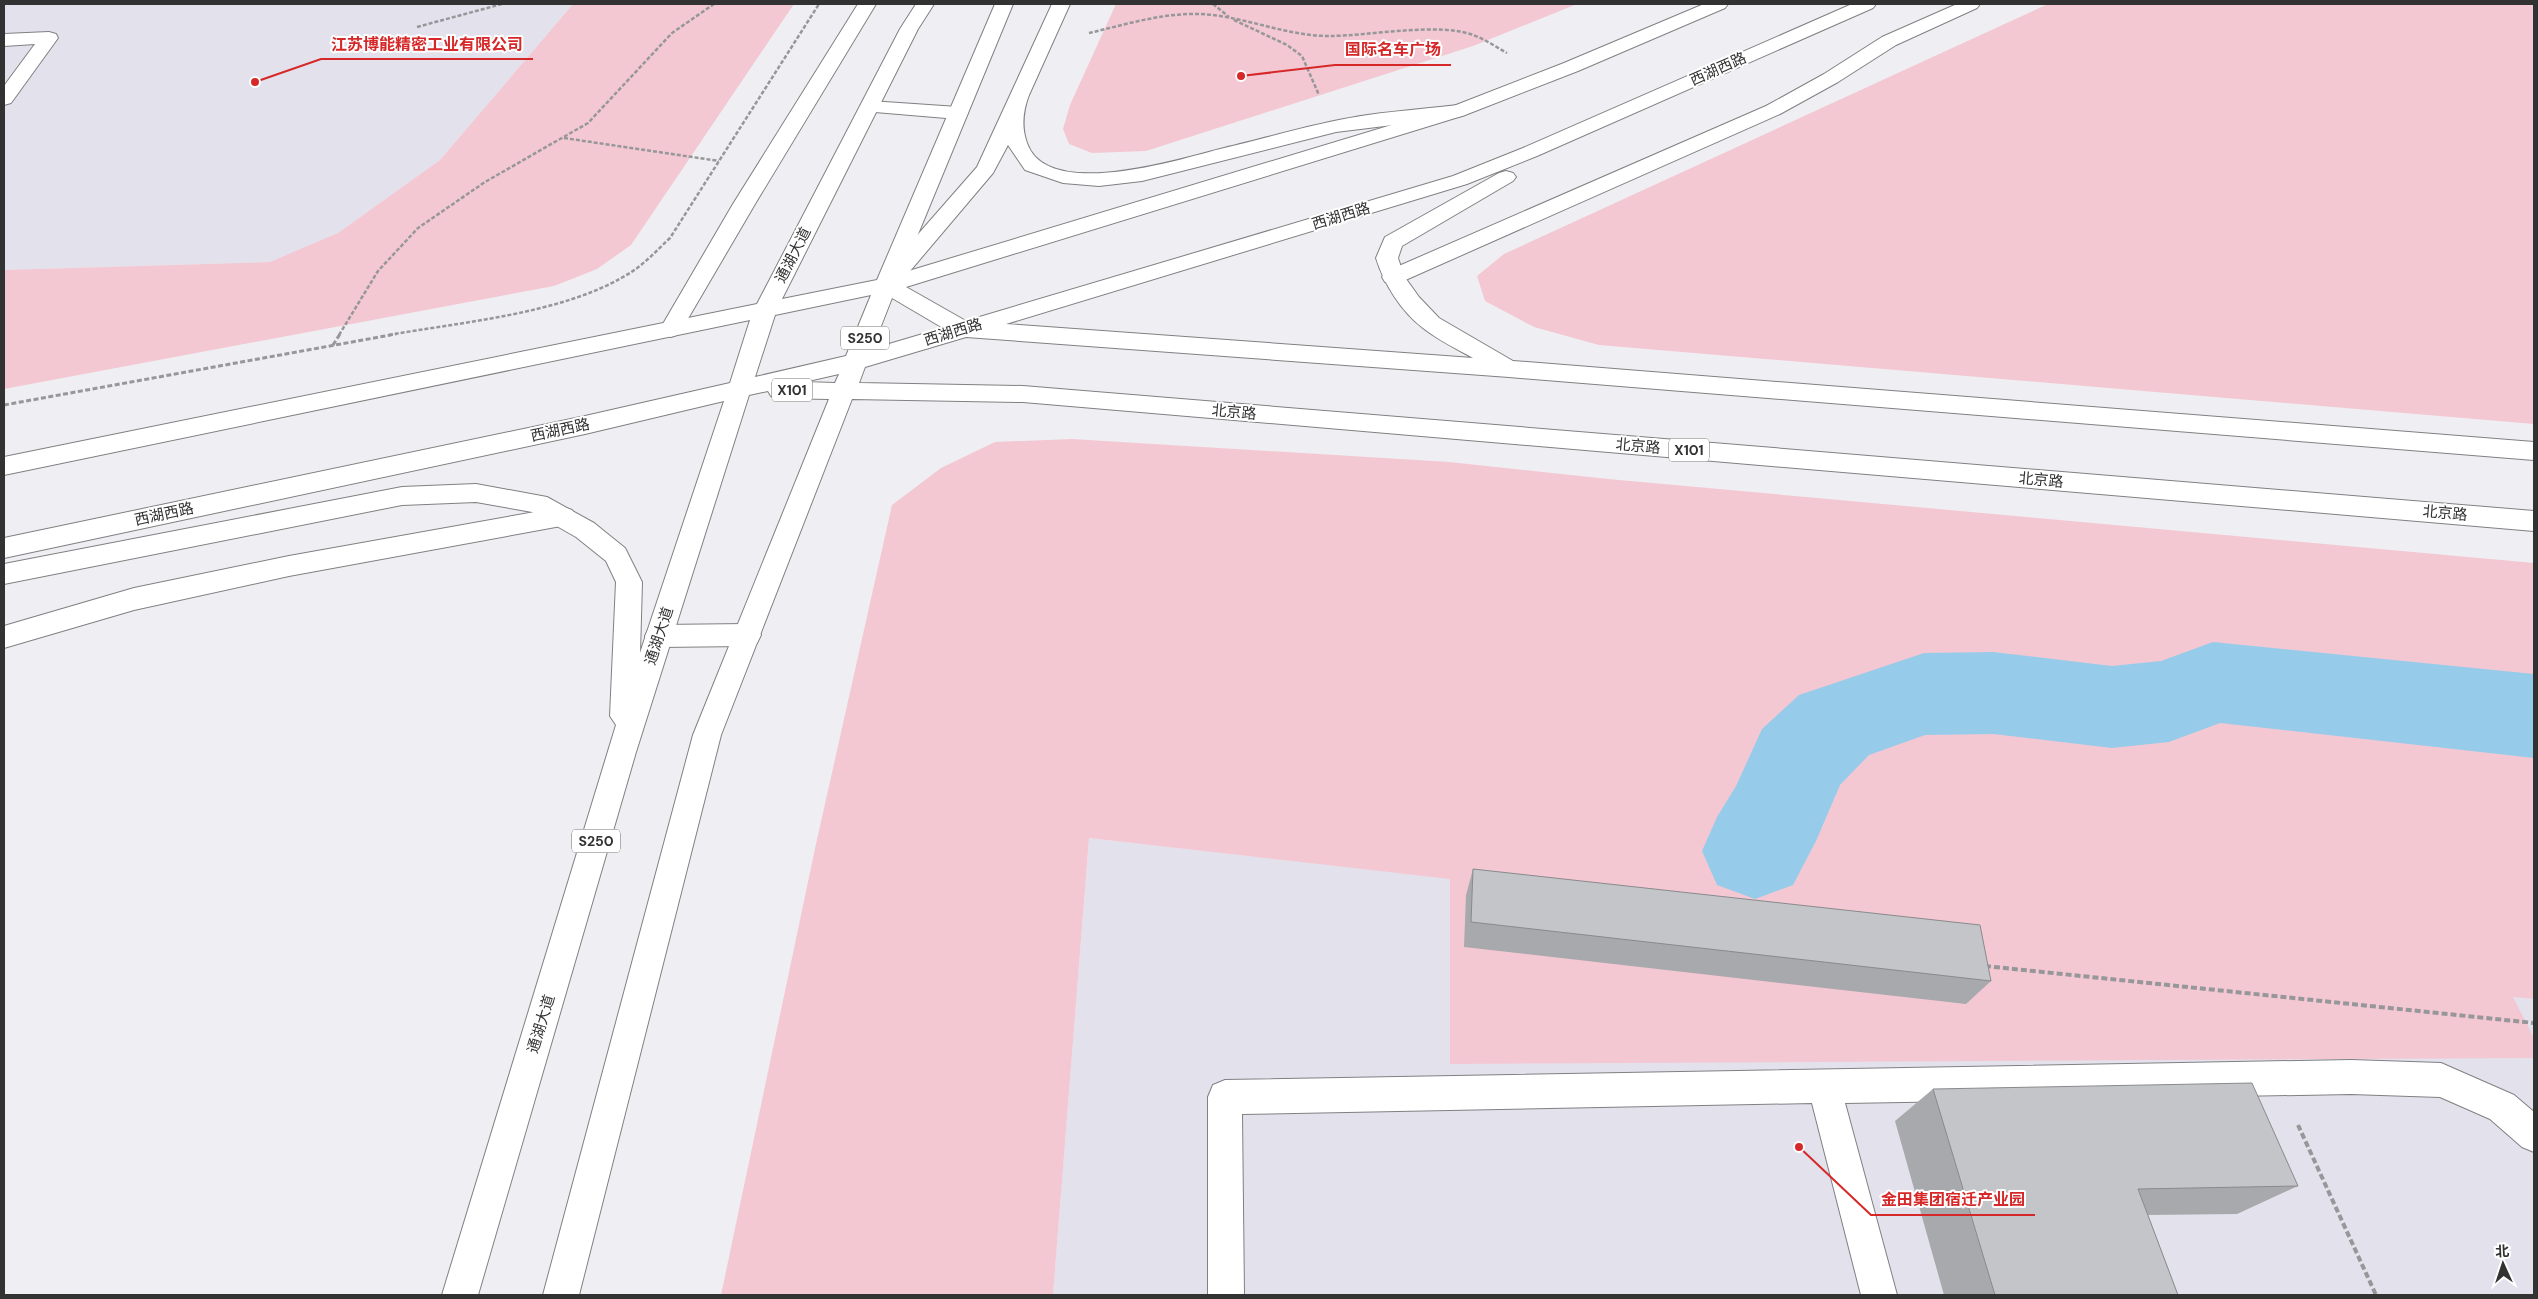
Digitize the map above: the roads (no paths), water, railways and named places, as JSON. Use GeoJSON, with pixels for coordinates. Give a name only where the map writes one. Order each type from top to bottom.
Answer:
{"type":"FeatureCollection","features":[{"type":"Feature","properties":{"kind":"main road"},"geometry":{"type":"LineString","coordinates":[[672,329],[744,204],[867,4]]}},
{"type":"Feature","properties":{"kind":"main road","name":"通湖大道"},"geometry":{"type":"LineString","coordinates":[[460,1295],[622,752],[765,310],[925,4]]}},
{"type":"Feature","properties":{"kind":"main road"},"geometry":{"type":"LineString","coordinates":[[886,285],[1004,4]]}},
{"type":"Feature","properties":{"kind":"main road"},"geometry":{"type":"LineString","coordinates":[[886,285],[986,169],[1061,4]]}},
{"type":"Feature","properties":{"kind":"main road"},"geometry":{"type":"LineString","coordinates":[[4,466],[886,285],[1458,111],[1571,67],[1719,4]]}},
{"type":"Feature","properties":{"kind":"main road","name":"西湖西路"},"geometry":{"type":"LineString","coordinates":[[4,548],[585,425],[856,362],[1460,180],[1563,138],[1867,4]]}},
{"type":"Feature","properties":{"kind":"main road"},"geometry":{"type":"LineString","coordinates":[[1393,277],[1773,110],[1831,78],[1889,41],[1971,4]]}},
{"type":"Feature","properties":{"kind":"main road"},"geometry":{"type":"LineString","coordinates":[[4,40],[48,38],[4,100]]}},
{"type":"Feature","properties":{"kind":"main road"},"geometry":{"type":"LineString","coordinates":[[870,107],[958,113]]}},
{"type":"Feature","properties":{"kind":"main road"},"geometry":{"type":"LineString","coordinates":[[1014,110],[1012,131],[1019,149],[1032,166],[1064,177],[1099,180],[1142,175],[1336,126],[1458,111]]}},
{"type":"Feature","properties":{"kind":"main road"},"geometry":{"type":"LineString","coordinates":[[1509,369],[1430,323],[1411,302],[1393,277],[1387,258],[1393,242],[1511,175],[1563,138]]}},
{"type":"Feature","properties":{"kind":"main road"},"geometry":{"type":"LineString","coordinates":[[886,285],[963,329],[1509,369],[2534,451]]}},
{"type":"Feature","properties":{"kind":"main road","name":"S250"},"geometry":{"type":"LineString","coordinates":[[561,1295],[707,735],[886,285]]}},
{"type":"Feature","properties":{"kind":"main road","name":"北京路"},"geometry":{"type":"LineString","coordinates":[[740,389],[1033,395],[2534,521]]}},
{"type":"Feature","properties":{"kind":"main road"},"geometry":{"type":"LineString","coordinates":[[4,574],[402,496],[476,493],[538,504],[585,530],[616,555],[629,582],[622,752]]}},
{"type":"Feature","properties":{"kind":"main road"},"geometry":{"type":"LineString","coordinates":[[4,637],[144,597],[289,566],[563,518]]}},
{"type":"Feature","properties":{"kind":"main road"},"geometry":{"type":"LineString","coordinates":[[659,636],[747,635]]}},
{"type":"Feature","properties":{"kind":"main road"},"geometry":{"type":"LineString","coordinates":[[1226,1295],[1225,1097],[2352,1077],[2441,1080],[2502,1107],[2534,1135]]}},
{"type":"Feature","properties":{"kind":"main road"},"geometry":{"type":"LineString","coordinates":[[1824,1086],[1879,1295]]}},
{"type":"Feature","properties":{"kind":"waterway"},"geometry":{"type":"LineString","coordinates":[[1755,851],[1779,809],[1798,760],[1834,725],[1924,694],[1993,693],[2112,707],[2169,701],[2213,682],[2534,716]]}},
{"type":"Feature","properties":{"kind":"place","name":"国际名车广场"},"geometry":{"type":"Point","coordinates":[1241,76]}},
{"type":"Feature","properties":{"kind":"place","name":"江苏博能精密工业有限公司"},"geometry":{"type":"Point","coordinates":[255,82]}},
{"type":"Feature","properties":{"kind":"place","name":"金田集团宿迁产业园"},"geometry":{"type":"Point","coordinates":[1799,1147]}}]}
